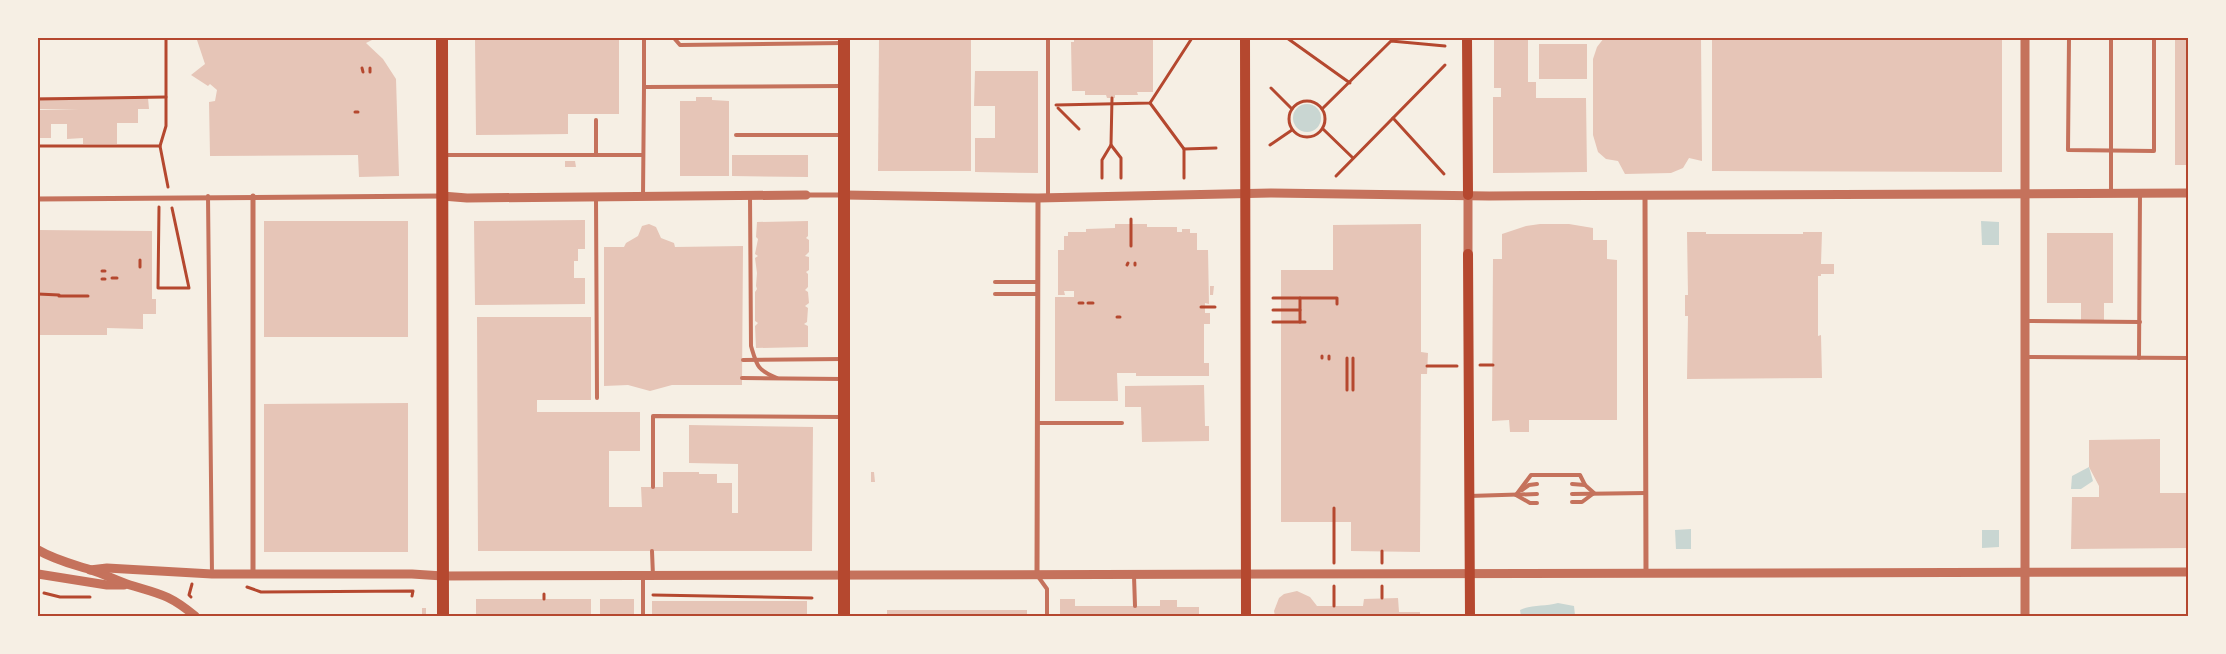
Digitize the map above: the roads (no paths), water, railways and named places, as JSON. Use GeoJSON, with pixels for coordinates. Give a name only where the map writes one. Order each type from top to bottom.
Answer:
{"type":"FeatureCollection","features":[{"type":"Feature","properties":{"kind":"main road"},"geometry":{"type":"LineString","coordinates":[[442,38],[443,616]]}},
{"type":"Feature","properties":{"kind":"main road"},"geometry":{"type":"LineString","coordinates":[[1244,38],[1246,616]]}},
{"type":"Feature","properties":{"kind":"main road"},"geometry":{"type":"LineString","coordinates":[[1467,38],[1468,196]]}},
{"type":"Feature","properties":{"kind":"main road"},"geometry":{"type":"LineString","coordinates":[[844,40],[844,616]]}},
{"type":"Feature","properties":{"kind":"main road"},"geometry":{"type":"LineString","coordinates":[[1468,254],[1470,616]]}},
{"type":"Feature","properties":{"kind":"street"},"geometry":{"type":"LineString","coordinates":[[2025,38],[2025,616]]}},
{"type":"Feature","properties":{"kind":"street"},"geometry":{"type":"LineString","coordinates":[[38,199],[208,196],[442,196],[467,198],[844,195],[1043,198],[1245,194],[1468,196],[2188,194]]}},
{"type":"Feature","properties":{"kind":"street"},"geometry":{"type":"LineString","coordinates":[[1645,195],[1646,574]]}},
{"type":"Feature","properties":{"kind":"street"},"geometry":{"type":"LineString","coordinates":[[253,196],[253,574]]}},
{"type":"Feature","properties":{"kind":"street"},"geometry":{"type":"LineString","coordinates":[[1468,196],[1468,254]]}},
{"type":"Feature","properties":{"kind":"street"},"geometry":{"type":"LineString","coordinates":[[1037,575],[1038,282],[1043,198]]}},
{"type":"Feature","properties":{"kind":"street"},"geometry":{"type":"LineString","coordinates":[[38,550],[73,566],[164,595],[195,616]]}},
{"type":"Feature","properties":{"kind":"street"},"geometry":{"type":"LineString","coordinates":[[90,570],[107,568],[212,574],[412,574],[443,576],[2188,572]]}},
{"type":"Feature","properties":{"kind":"street"},"geometry":{"type":"LineString","coordinates":[[38,574],[107,585],[130,585]]}},
{"type":"Feature","properties":{"kind":"lane"},"geometry":{"type":"LineString","coordinates":[[643,196],[644,38]]}},
{"type":"Feature","properties":{"kind":"lane"},"geometry":{"type":"LineString","coordinates":[[674,38],[680,45],[844,40]]}},
{"type":"Feature","properties":{"kind":"lane"},"geometry":{"type":"LineString","coordinates":[[1043,198],[1048,105],[1048,38]]}},
{"type":"Feature","properties":{"kind":"lane"},"geometry":{"type":"LineString","coordinates":[[2068,38],[2068,150],[2154,151],[2154,38]]}},
{"type":"Feature","properties":{"kind":"lane"},"geometry":{"type":"LineString","coordinates":[[2110,194],[2111,38]]}},
{"type":"Feature","properties":{"kind":"lane"},"geometry":{"type":"LineString","coordinates":[[644,87],[844,86]]}},
{"type":"Feature","properties":{"kind":"lane"},"geometry":{"type":"LineString","coordinates":[[596,120],[596,155]]}},
{"type":"Feature","properties":{"kind":"lane"},"geometry":{"type":"LineString","coordinates":[[736,135],[844,135]]}},
{"type":"Feature","properties":{"kind":"lane"},"geometry":{"type":"LineString","coordinates":[[442,155],[643,155]]}},
{"type":"Feature","properties":{"kind":"lane"},"geometry":{"type":"LineString","coordinates":[[2139,358],[2140,193]]}},
{"type":"Feature","properties":{"kind":"lane"},"geometry":{"type":"LineString","coordinates":[[2188,194],[2188,317]]}},
{"type":"Feature","properties":{"kind":"lane"},"geometry":{"type":"LineString","coordinates":[[750,195],[751,346],[758,368],[777,378]]}},
{"type":"Feature","properties":{"kind":"lane"},"geometry":{"type":"LineString","coordinates":[[208,196],[212,574]]}},
{"type":"Feature","properties":{"kind":"lane"},"geometry":{"type":"LineString","coordinates":[[596,196],[597,398]]}},
{"type":"Feature","properties":{"kind":"lane"},"geometry":{"type":"LineString","coordinates":[[995,282],[1038,282]]}},
{"type":"Feature","properties":{"kind":"lane"},"geometry":{"type":"LineString","coordinates":[[995,294],[1038,294]]}},
{"type":"Feature","properties":{"kind":"lane"},"geometry":{"type":"LineString","coordinates":[[2025,321],[2140,322]]}},
{"type":"Feature","properties":{"kind":"lane"},"geometry":{"type":"LineString","coordinates":[[2025,357],[2188,358]]}},
{"type":"Feature","properties":{"kind":"lane"},"geometry":{"type":"LineString","coordinates":[[742,360],[844,359]]}},
{"type":"Feature","properties":{"kind":"lane"},"geometry":{"type":"LineString","coordinates":[[742,378],[844,379]]}},
{"type":"Feature","properties":{"kind":"lane"},"geometry":{"type":"LineString","coordinates":[[653,487],[653,416],[844,417]]}},
{"type":"Feature","properties":{"kind":"lane"},"geometry":{"type":"LineString","coordinates":[[1038,423],[1122,423]]}},
{"type":"Feature","properties":{"kind":"lane"},"geometry":{"type":"LineString","coordinates":[[1516,495],[1531,475],[1580,475],[1585,485],[1594,493]]}},
{"type":"Feature","properties":{"kind":"lane"},"geometry":{"type":"LineString","coordinates":[[1516,495],[1529,485],[1537,484]]}},
{"type":"Feature","properties":{"kind":"lane"},"geometry":{"type":"LineString","coordinates":[[1572,484],[1585,485]]}},
{"type":"Feature","properties":{"kind":"lane"},"geometry":{"type":"LineString","coordinates":[[1572,502],[1582,502],[1594,493]]}},
{"type":"Feature","properties":{"kind":"lane"},"geometry":{"type":"LineString","coordinates":[[1572,494],[1646,493]]}},
{"type":"Feature","properties":{"kind":"lane"},"geometry":{"type":"LineString","coordinates":[[1469,496],[1537,494]]}},
{"type":"Feature","properties":{"kind":"lane"},"geometry":{"type":"LineString","coordinates":[[1516,495],[1530,503],[1537,503]]}},
{"type":"Feature","properties":{"kind":"lane"},"geometry":{"type":"LineString","coordinates":[[652,551],[653,576]]}},
{"type":"Feature","properties":{"kind":"lane"},"geometry":{"type":"LineString","coordinates":[[1037,575],[1047,589],[1047,616]]}},
{"type":"Feature","properties":{"kind":"lane"},"geometry":{"type":"LineString","coordinates":[[1134,575],[1134,606]]}},
{"type":"Feature","properties":{"kind":"lane"},"geometry":{"type":"LineString","coordinates":[[643,576],[643,616]]}}]}
